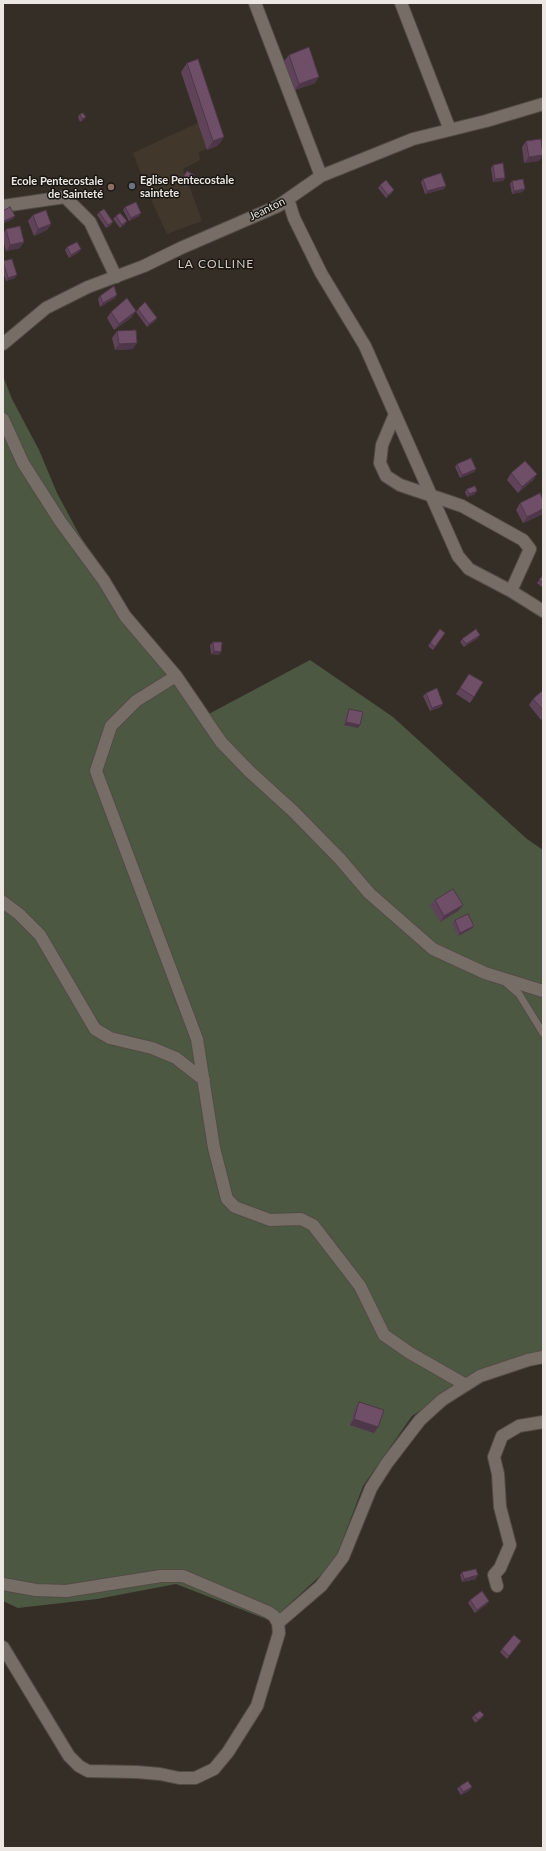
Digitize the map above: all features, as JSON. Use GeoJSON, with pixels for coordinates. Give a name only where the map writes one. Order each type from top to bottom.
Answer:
{"type":"FeatureCollection","features":[{"type":"Feature","properties":{"kind":"street"},"geometry":{"type":"LineString","coordinates":[[255,3],[321,176]]}},
{"type":"Feature","properties":{"kind":"street"},"geometry":{"type":"LineString","coordinates":[[400,3],[450,130]]}},
{"type":"Feature","properties":{"kind":"street","name":"Jeanton"},"geometry":{"type":"LineString","coordinates":[[3,346],[46,308],[88,287],[144,266],[181,248],[278,206],[321,176],[413,139],[543,104]]}},
{"type":"Feature","properties":{"kind":"street"},"geometry":{"type":"LineString","coordinates":[[3,206],[65,197],[90,222],[116,277]]}},
{"type":"Feature","properties":{"kind":"street"},"geometry":{"type":"LineString","coordinates":[[288,199],[294,218],[321,273],[365,346],[462,563],[543,611]]}},
{"type":"Feature","properties":{"kind":"street"},"geometry":{"type":"LineString","coordinates":[[395,414],[382,445],[380,463],[386,476],[400,485],[462,506],[523,540],[530,549],[511,591]]}},
{"type":"Feature","properties":{"kind":"street"},"geometry":{"type":"LineString","coordinates":[[3,419],[23,463],[60,521],[104,581],[125,616],[176,676],[221,742],[249,771],[293,811],[369,893],[433,949],[485,973],[543,992]]}},
{"type":"Feature","properties":{"kind":"street"},"geometry":{"type":"LineString","coordinates":[[176,676],[136,700],[111,726],[96,771],[197,1039],[214,1148],[228,1199],[235,1207],[270,1220],[300,1219],[314,1225],[360,1286],[384,1334],[410,1353],[466,1385]]}},
{"type":"Feature","properties":{"kind":"street"},"geometry":{"type":"LineString","coordinates":[[3,902],[19,914],[40,935],[95,1029],[110,1038],[152,1048],[176,1058],[204,1080]]}},
{"type":"Feature","properties":{"kind":"street"},"geometry":{"type":"LineString","coordinates":[[278,1623],[321,1586],[343,1557],[371,1488],[387,1462],[416,1425],[442,1400],[480,1376],[528,1360],[543,1357]]}},
{"type":"Feature","properties":{"kind":"street"},"geometry":{"type":"LineString","coordinates":[[498,1586],[494,1575],[500,1568],[510,1545],[500,1507],[498,1474],[494,1457],[502,1436],[519,1426],[543,1422]]}},
{"type":"Feature","properties":{"kind":"street"},"geometry":{"type":"LineString","coordinates":[[3,1584],[36,1590],[66,1591],[161,1576],[183,1576],[268,1612],[274,1616],[278,1623],[279,1633],[257,1706],[219,1764],[214,1769],[196,1778],[179,1778],[160,1774],[137,1772],[88,1771],[79,1766],[69,1756],[3,1647]]}},
{"type":"Feature","properties":{"kind":"lane"},"geometry":{"type":"LineString","coordinates":[[500,977],[519,994],[532,1018],[543,1033]]}},
{"type":"Feature","properties":{"kind":"shaded area"},"geometry":{"type":"Polygon","coordinates":[[[208,118],[221,143],[199,152],[200,160],[183,169],[202,221],[167,234],[153,204],[133,153],[208,118]]]}},
{"type":"Feature","properties":{"kind":"green space"},"geometry":{"type":"Polygon","coordinates":[[[3,376],[12,399],[39,450],[57,493],[79,534],[121,601],[205,716],[310,660],[393,717],[527,839],[543,850],[543,1353],[471,1376],[412,1416],[363,1486],[334,1563],[271,1621],[176,1584],[97,1599],[18,1608],[3,1601],[3,376]]]}},
{"type":"Feature","properties":{"kind":"building"},"geometry":{"type":"Polygon","coordinates":[[[309,47],[319,77],[299,84],[289,55],[309,47]]]}},
{"type":"Feature","properties":{"kind":"building"},"geometry":{"type":"Polygon","coordinates":[[[198,59],[224,137],[213,141],[187,63],[198,59]]]}},
{"type":"Feature","properties":{"kind":"building"},"geometry":{"type":"Polygon","coordinates":[[[83,113],[86,117],[82,119],[80,114],[83,113]]]}},
{"type":"Feature","properties":{"kind":"building"},"geometry":{"type":"Polygon","coordinates":[[[541,139],[543,155],[529,157],[526,141],[541,139]]]}},
{"type":"Feature","properties":{"kind":"building"},"geometry":{"type":"Polygon","coordinates":[[[503,163],[505,178],[495,179],[493,165],[503,163]]]}},
{"type":"Feature","properties":{"kind":"building"},"geometry":{"type":"Polygon","coordinates":[[[187,171],[194,175],[188,183],[182,179],[187,171]]]}},
{"type":"Feature","properties":{"kind":"building"},"geometry":{"type":"Polygon","coordinates":[[[441,173],[446,186],[427,191],[423,179],[441,173]]]}},
{"type":"Feature","properties":{"kind":"building"},"geometry":{"type":"Polygon","coordinates":[[[523,179],[525,189],[514,191],[512,181],[523,179]]]}},
{"type":"Feature","properties":{"kind":"building"},"geometry":{"type":"Polygon","coordinates":[[[386,180],[394,190],[388,195],[380,185],[386,180]]]}},
{"type":"Feature","properties":{"kind":"building"},"geometry":{"type":"Polygon","coordinates":[[[136,202],[141,213],[131,218],[125,207],[136,202]]]}},
{"type":"Feature","properties":{"kind":"building"},"geometry":{"type":"Polygon","coordinates":[[[10,207],[15,216],[4,221],[3,211],[10,207]]]}},
{"type":"Feature","properties":{"kind":"building"},"geometry":{"type":"Polygon","coordinates":[[[104,209],[113,222],[108,225],[99,212],[104,209]]]}},
{"type":"Feature","properties":{"kind":"building"},"geometry":{"type":"Polygon","coordinates":[[[46,210],[51,224],[38,229],[33,215],[46,210]]]}},
{"type":"Feature","properties":{"kind":"building"},"geometry":{"type":"Polygon","coordinates":[[[120,213],[127,221],[122,225],[116,216],[120,213]]]}},
{"type":"Feature","properties":{"kind":"building"},"geometry":{"type":"Polygon","coordinates":[[[20,226],[24,242],[10,245],[6,229],[20,226]]]}},
{"type":"Feature","properties":{"kind":"building"},"geometry":{"type":"Polygon","coordinates":[[[77,242],[81,249],[71,255],[67,247],[77,242]]]}},
{"type":"Feature","properties":{"kind":"building"},"geometry":{"type":"Polygon","coordinates":[[[12,259],[17,275],[8,278],[3,261],[12,259]]]}},
{"type":"Feature","properties":{"kind":"building"},"geometry":{"type":"Polygon","coordinates":[[[114,286],[117,295],[103,303],[100,296],[114,286]]]}},
{"type":"Feature","properties":{"kind":"building"},"geometry":{"type":"Polygon","coordinates":[[[127,298],[136,311],[119,324],[111,312],[127,298]]]}},
{"type":"Feature","properties":{"kind":"building"},"geometry":{"type":"Polygon","coordinates":[[[145,302],[157,318],[149,324],[138,309],[145,302]]]}},
{"type":"Feature","properties":{"kind":"building"},"geometry":{"type":"Polygon","coordinates":[[[136,330],[137,343],[119,344],[117,331],[136,330]]]}},
{"type":"Feature","properties":{"kind":"building"},"geometry":{"type":"Polygon","coordinates":[[[471,458],[476,469],[462,475],[457,464],[471,458]]]}},
{"type":"Feature","properties":{"kind":"building"},"geometry":{"type":"Polygon","coordinates":[[[525,461],[537,474],[522,487],[511,473],[525,461]]]}},
{"type":"Feature","properties":{"kind":"building"},"geometry":{"type":"Polygon","coordinates":[[[475,486],[477,491],[469,494],[467,489],[475,486]]]}},
{"type":"Feature","properties":{"kind":"building"},"geometry":{"type":"Polygon","coordinates":[[[540,493],[543,500],[543,509],[527,517],[520,503],[540,493]]]}},
{"type":"Feature","properties":{"kind":"building"},"geometry":{"type":"Polygon","coordinates":[[[543,575],[543,583],[539,580],[543,575]]]}},
{"type":"Feature","properties":{"kind":"building"},"geometry":{"type":"Polygon","coordinates":[[[440,629],[445,633],[435,647],[430,643],[440,629]]]}},
{"type":"Feature","properties":{"kind":"building"},"geometry":{"type":"Polygon","coordinates":[[[476,629],[480,635],[466,644],[462,639],[476,629]]]}},
{"type":"Feature","properties":{"kind":"building"},"geometry":{"type":"Polygon","coordinates":[[[213,642],[222,642],[221,652],[214,651],[213,642]]]}},
{"type":"Feature","properties":{"kind":"building"},"geometry":{"type":"Polygon","coordinates":[[[469,674],[483,682],[474,697],[460,688],[469,674]]]}},
{"type":"Feature","properties":{"kind":"building"},"geometry":{"type":"Polygon","coordinates":[[[437,688],[443,704],[432,708],[426,693],[437,688]]]}},
{"type":"Feature","properties":{"kind":"building"},"geometry":{"type":"Polygon","coordinates":[[[543,690],[543,710],[533,699],[543,690]]]}},
{"type":"Feature","properties":{"kind":"building"},"geometry":{"type":"Polygon","coordinates":[[[349,709],[363,712],[360,725],[346,722],[349,709]]]}},
{"type":"Feature","properties":{"kind":"building"},"geometry":{"type":"Polygon","coordinates":[[[453,889],[463,905],[444,916],[435,900],[453,889]]]}},
{"type":"Feature","properties":{"kind":"building"},"geometry":{"type":"Polygon","coordinates":[[[468,914],[474,926],[460,933],[455,920],[468,914]]]}},
{"type":"Feature","properties":{"kind":"building"},"geometry":{"type":"Polygon","coordinates":[[[359,1402],[384,1410],[378,1427],[354,1419],[359,1402]]]}},
{"type":"Feature","properties":{"kind":"building"},"geometry":{"type":"Polygon","coordinates":[[[476,1569],[478,1575],[464,1579],[462,1572],[476,1569]]]}},
{"type":"Feature","properties":{"kind":"building"},"geometry":{"type":"Polygon","coordinates":[[[482,1591],[489,1601],[477,1610],[470,1600],[482,1591]]]}},
{"type":"Feature","properties":{"kind":"building"},"geometry":{"type":"Polygon","coordinates":[[[514,1635],[521,1641],[509,1656],[502,1649],[514,1635]]]}},
{"type":"Feature","properties":{"kind":"building"},"geometry":{"type":"Polygon","coordinates":[[[480,1711],[484,1715],[478,1720],[474,1715],[480,1711]]]}},
{"type":"Feature","properties":{"kind":"building"},"geometry":{"type":"Polygon","coordinates":[[[468,1781],[472,1787],[463,1792],[460,1786],[468,1781]]]}},
{"type":"Feature","properties":{"kind":"place","name":"Eglise Pentecostale saintete"},"geometry":{"type":"Point","coordinates":[132,186]}},
{"type":"Feature","properties":{"kind":"place","name":"Ecole Pentecostale de Sainteté"},"geometry":{"type":"Point","coordinates":[111,187]}},
{"type":"Feature","properties":{"kind":"district","name":"LA COLLINE"},"geometry":{"type":"Point","coordinates":[216,264]}}]}
